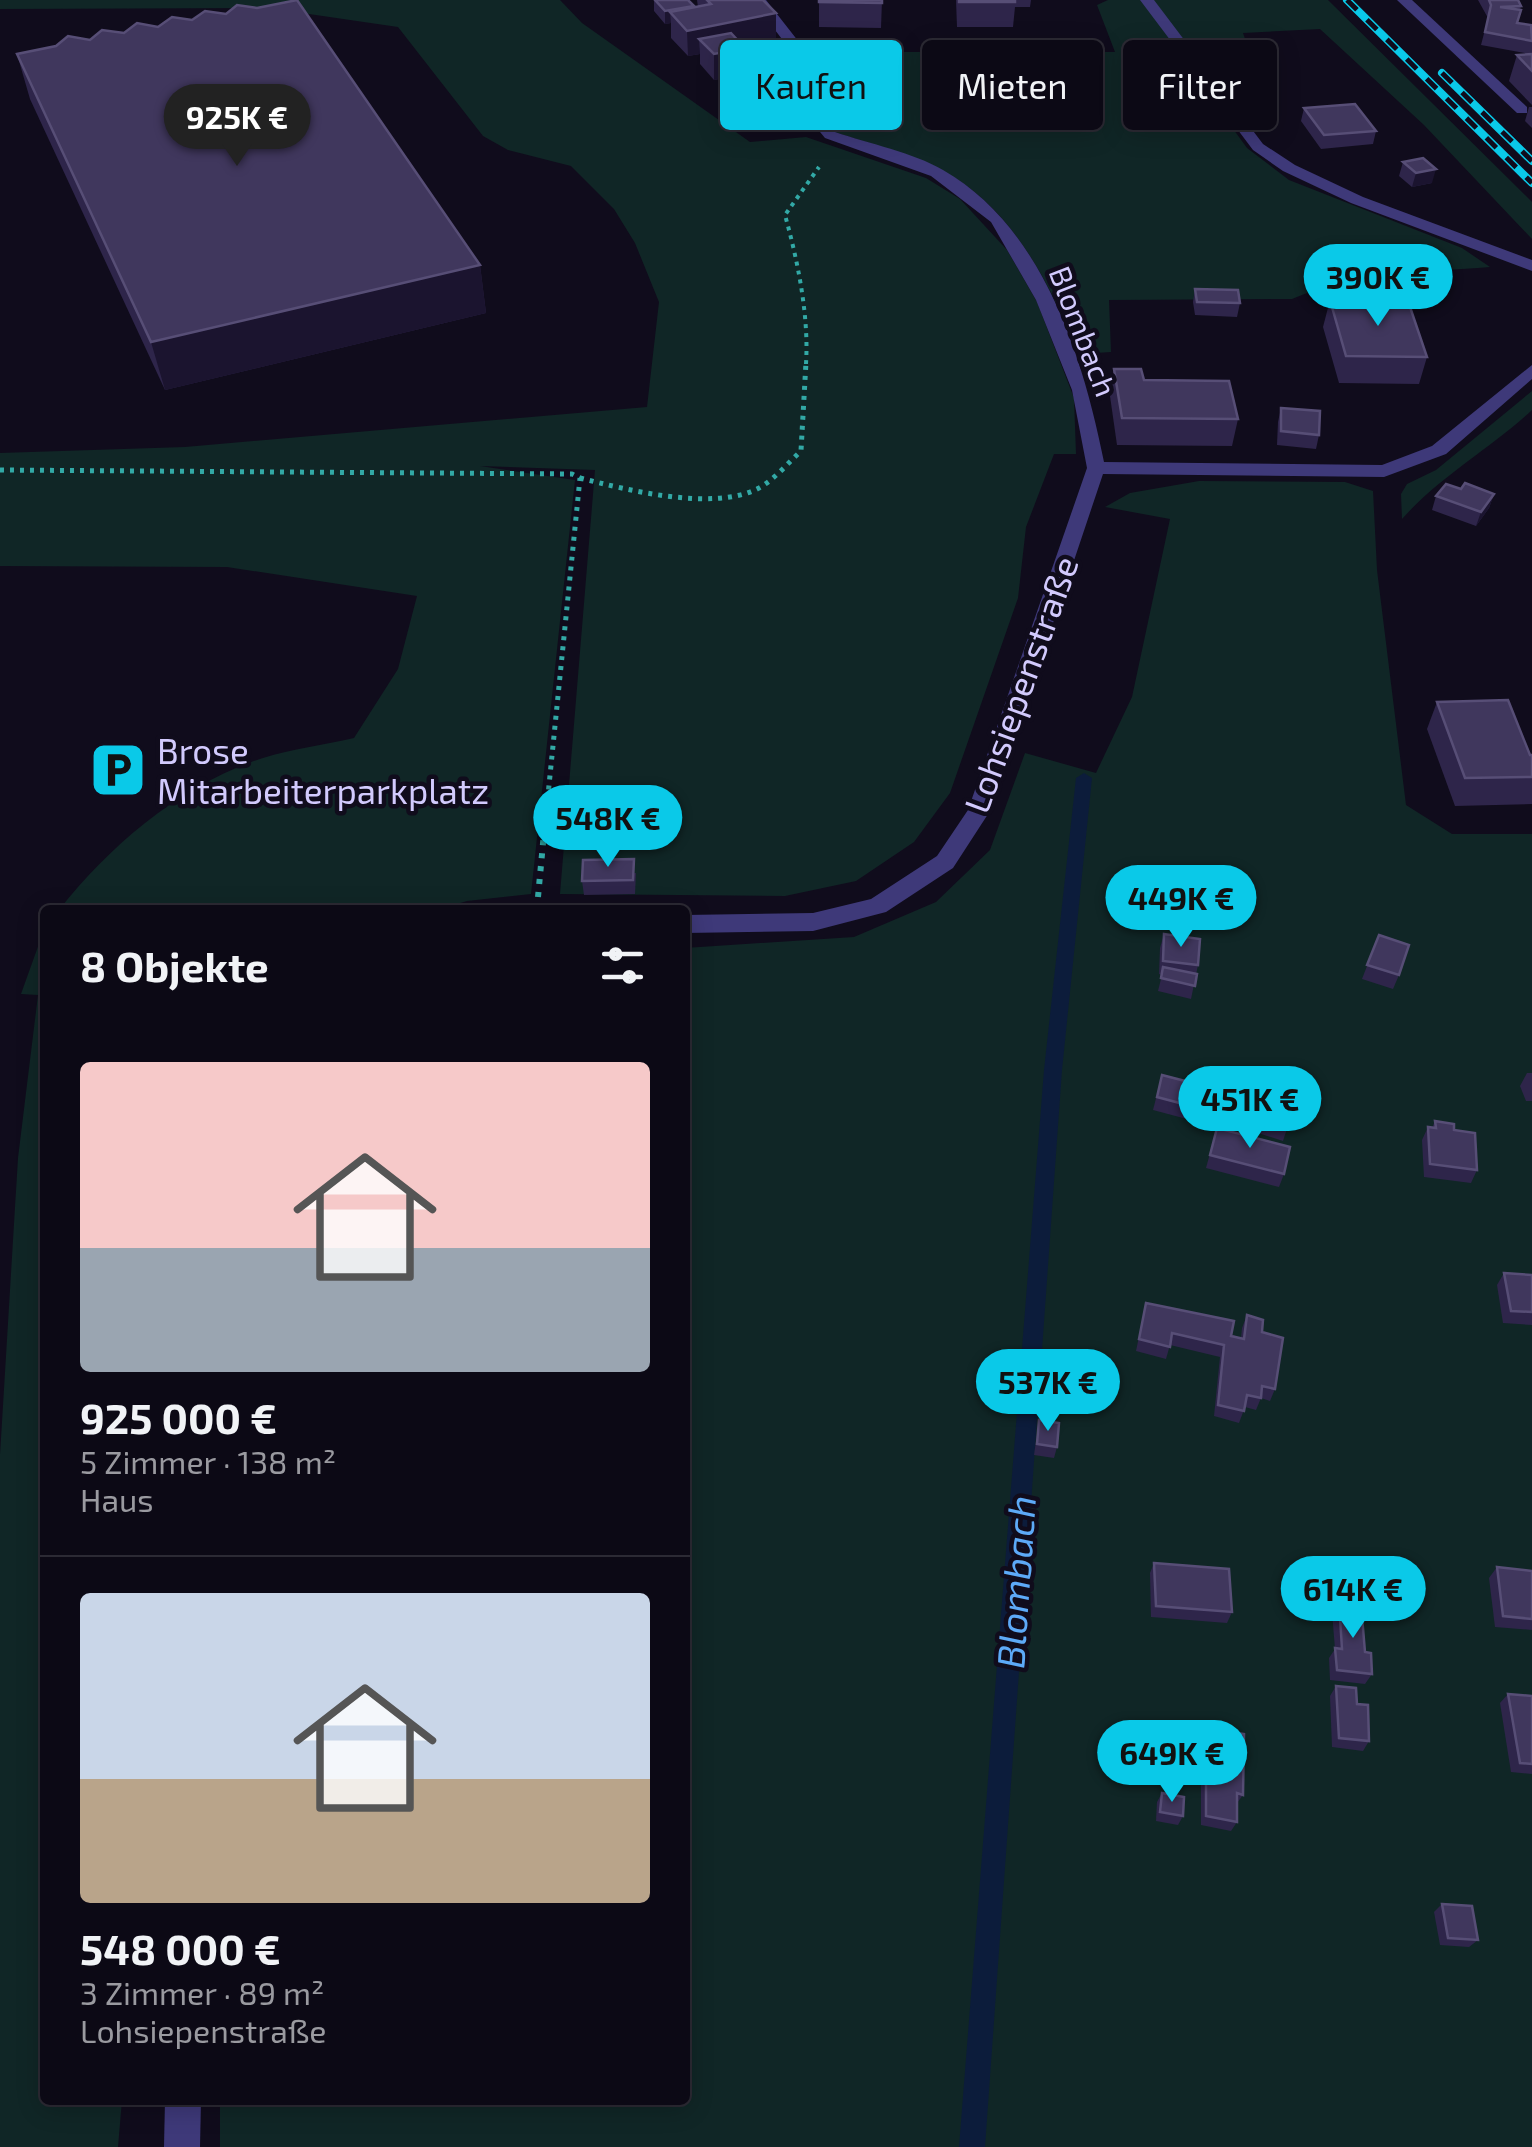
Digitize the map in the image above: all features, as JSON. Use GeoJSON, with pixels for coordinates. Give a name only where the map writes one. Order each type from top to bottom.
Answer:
{"type":"FeatureCollection","features":[{"type":"Feature","properties":{"kind":"street"},"geometry":{"type":"LineString","coordinates":[[759,0],[795,46],[820,120],[830,135]]}},
{"type":"Feature","properties":{"kind":"street"},"geometry":{"type":"LineString","coordinates":[[1147,0],[1258,147],[1289,168],[1357,200],[1483,244],[1532,266]]}},
{"type":"Feature","properties":{"kind":"street"},"geometry":{"type":"LineString","coordinates":[[1404,0],[1522,110]]}},
{"type":"Feature","properties":{"kind":"street","name":"Blombach"},"geometry":{"type":"LineString","coordinates":[[830,135],[936,173],[997,219],[1045,300],[1072,367],[1081,390],[1096,468]]}},
{"type":"Feature","properties":{"kind":"street"},"geometry":{"type":"LineString","coordinates":[[1096,468],[1384,471],[1439,450],[1532,370]]}},
{"type":"Feature","properties":{"kind":"street","name":"Lohsiepenstraße"},"geometry":{"type":"LineString","coordinates":[[690,924],[813,922],[878,906],[945,862],[980,810],[1096,468]]}},
{"type":"Feature","properties":{"kind":"street"},"geometry":{"type":"LineString","coordinates":[[182,2147],[183,2105]]}},
{"type":"Feature","properties":{"kind":"path"},"geometry":{"type":"LineString","coordinates":[[0,470],[572,474],[627,490],[697,497],[758,490],[801,451],[807,344],[794,247],[785,215],[795,196],[812,182],[820,165],[820,146],[830,135]]}},
{"type":"Feature","properties":{"kind":"path"},"geometry":{"type":"LineString","coordinates":[[538,897],[580,478]]}},
{"type":"Feature","properties":{"kind":"green space"},"geometry":{"type":"Polygon","coordinates":[[[0,0],[560,0],[582,23],[720,121],[720,130],[733,130],[750,142],[806,137],[926,178],[960,199],[1007,250],[1037,302],[1074,398],[1076,454],[1054,454],[1026,527],[1018,598],[950,793],[914,842],[856,881],[785,896],[560,894],[595,470],[480,466],[575,480],[531,894],[454,905],[63,905],[101,862],[176,800],[233,769],[263,758],[354,738],[398,669],[417,596],[227,567],[0,566],[0,453],[185,447],[647,407],[659,302],[635,243],[614,209],[571,166],[508,150],[483,136],[398,27],[268,8],[0,9],[0,0]]]}},
{"type":"Feature","properties":{"kind":"green space"},"geometry":{"type":"Polygon","coordinates":[[[1108,0],[1328,0],[1532,202],[1532,239],[1424,125],[1320,29],[1243,33],[1245,40],[1123,40],[1123,130],[1234,130],[1247,148],[1289,180],[1462,248],[1490,267],[1364,279],[1292,299],[1109,300],[1111,352],[1080,354],[1039,270],[983,199],[931,165],[834,130],[902,130],[902,52],[922,52],[922,130],[1103,130],[1103,52],[1115,52],[1097,5],[1108,0]]]}},
{"type":"Feature","properties":{"kind":"green space"},"geometry":{"type":"Polygon","coordinates":[[[1532,391],[1532,410],[1432,489],[1402,519],[1401,494],[1407,484],[1436,470],[1532,391]]]}},
{"type":"Feature","properties":{"kind":"green space"},"geometry":{"type":"Polygon","coordinates":[[[1199,481],[1345,482],[1373,491],[1377,570],[1406,805],[1452,834],[1532,834],[1532,2147],[220,2147],[220,2105],[690,2105],[690,948],[854,937],[936,902],[990,850],[1025,753],[1096,773],[1132,697],[1170,519],[1105,507],[1130,493],[1199,481]]]}},
{"type":"Feature","properties":{"kind":"green space"},"geometry":{"type":"Polygon","coordinates":[[[40,941],[40,2105],[122,2105],[118,2147],[0,2147],[0,1455],[18,1158],[38,995],[21,994],[40,941]]]}},
{"type":"Feature","properties":{"kind":"building"},"geometry":{"type":"Polygon","coordinates":[[[297,0],[480,265],[151,342],[17,54],[56,46],[68,36],[90,40],[102,30],[124,33],[137,23],[158,27],[172,17],[192,20],[205,11],[226,14],[237,5],[257,8],[297,0]]]}},
{"type":"Feature","properties":{"kind":"building"},"geometry":{"type":"Polygon","coordinates":[[[655,0],[688,0],[694,6],[665,11],[655,0]]]}},
{"type":"Feature","properties":{"kind":"building"},"geometry":{"type":"Polygon","coordinates":[[[707,0],[763,0],[776,13],[687,31],[670,12],[711,4],[707,0]]]}},
{"type":"Feature","properties":{"kind":"building"},"geometry":{"type":"Polygon","coordinates":[[[882,0],[882,3],[819,2],[882,0]]]}},
{"type":"Feature","properties":{"kind":"building"},"geometry":{"type":"Polygon","coordinates":[[[1015,0],[1015,2],[959,2],[1015,0]]]}},
{"type":"Feature","properties":{"kind":"building"},"geometry":{"type":"Polygon","coordinates":[[[1489,0],[1518,0],[1521,6],[1500,7],[1521,10],[1517,23],[1531,25],[1532,41],[1485,32],[1489,0]]]}},
{"type":"Feature","properties":{"kind":"building"},"geometry":{"type":"Polygon","coordinates":[[[731,33],[738,40],[720,40],[720,53],[714,54],[699,39],[731,33]]]}},
{"type":"Feature","properties":{"kind":"building"},"geometry":{"type":"Polygon","coordinates":[[[1532,54],[1532,71],[1517,55],[1532,54]]]}},
{"type":"Feature","properties":{"kind":"building"},"geometry":{"type":"Polygon","coordinates":[[[1355,104],[1376,131],[1324,135],[1304,108],[1355,104]]]}},
{"type":"Feature","properties":{"kind":"building"},"geometry":{"type":"Polygon","coordinates":[[[1423,158],[1436,169],[1416,173],[1403,162],[1423,158]]]}},
{"type":"Feature","properties":{"kind":"building"},"geometry":{"type":"Polygon","coordinates":[[[1375,273],[1385,287],[1358,289],[1349,275],[1375,273]]]}},
{"type":"Feature","properties":{"kind":"building"},"geometry":{"type":"Polygon","coordinates":[[[1195,289],[1238,290],[1240,303],[1197,302],[1195,289]]]}},
{"type":"Feature","properties":{"kind":"building"},"geometry":{"type":"Polygon","coordinates":[[[1330,300],[1408,301],[1427,357],[1346,356],[1330,300]]]}},
{"type":"Feature","properties":{"kind":"building"},"geometry":{"type":"Polygon","coordinates":[[[1114,369],[1141,369],[1144,380],[1229,381],[1238,419],[1122,418],[1114,369]]]}},
{"type":"Feature","properties":{"kind":"building"},"geometry":{"type":"Polygon","coordinates":[[[1281,408],[1320,411],[1319,435],[1281,431],[1281,408]]]}},
{"type":"Feature","properties":{"kind":"building"},"geometry":{"type":"Polygon","coordinates":[[[1465,483],[1494,494],[1481,512],[1436,496],[1446,484],[1461,489],[1465,483]]]}},
{"type":"Feature","properties":{"kind":"building"},"geometry":{"type":"Polygon","coordinates":[[[1508,700],[1532,755],[1532,777],[1465,778],[1437,702],[1508,700]]]}},
{"type":"Feature","properties":{"kind":"building"},"geometry":{"type":"Polygon","coordinates":[[[634,859],[633,880],[582,881],[583,860],[634,859]]]}},
{"type":"Feature","properties":{"kind":"building"},"geometry":{"type":"Polygon","coordinates":[[[1164,934],[1200,939],[1198,965],[1163,961],[1164,934]]]}},
{"type":"Feature","properties":{"kind":"building"},"geometry":{"type":"Polygon","coordinates":[[[1379,935],[1409,945],[1399,975],[1367,965],[1379,935]]]}},
{"type":"Feature","properties":{"kind":"building"},"geometry":{"type":"Polygon","coordinates":[[[1163,967],[1197,974],[1195,986],[1161,978],[1163,967]]]}},
{"type":"Feature","properties":{"kind":"building"},"geometry":{"type":"Polygon","coordinates":[[[1237,1068],[1311,1090],[1307,1103],[1296,1100],[1288,1128],[1231,1110],[1240,1084],[1233,1082],[1237,1068]]]}},
{"type":"Feature","properties":{"kind":"building"},"geometry":{"type":"Polygon","coordinates":[[[1162,1075],[1208,1087],[1202,1109],[1157,1097],[1162,1075]]]}},
{"type":"Feature","properties":{"kind":"building"},"geometry":{"type":"Polygon","coordinates":[[[1435,1121],[1454,1124],[1454,1130],[1475,1133],[1477,1170],[1430,1164],[1428,1127],[1436,1128],[1435,1121]]]}},
{"type":"Feature","properties":{"kind":"building"},"geometry":{"type":"Polygon","coordinates":[[[1217,1128],[1290,1147],[1284,1174],[1210,1155],[1217,1128]]]}},
{"type":"Feature","properties":{"kind":"building"},"geometry":{"type":"Polygon","coordinates":[[[1504,1273],[1532,1275],[1532,1312],[1511,1311],[1504,1273]]]}},
{"type":"Feature","properties":{"kind":"building"},"geometry":{"type":"Polygon","coordinates":[[[1146,1303],[1234,1321],[1231,1336],[1244,1339],[1247,1315],[1263,1320],[1262,1332],[1283,1338],[1275,1389],[1262,1386],[1261,1398],[1247,1395],[1244,1411],[1218,1405],[1224,1345],[1172,1333],[1170,1347],[1139,1339],[1146,1303]]]}},
{"type":"Feature","properties":{"kind":"building"},"geometry":{"type":"Polygon","coordinates":[[[1039,1420],[1059,1423],[1057,1447],[1037,1444],[1039,1420]]]}},
{"type":"Feature","properties":{"kind":"building"},"geometry":{"type":"Polygon","coordinates":[[[1154,1563],[1229,1569],[1232,1612],[1156,1606],[1154,1563]]]}},
{"type":"Feature","properties":{"kind":"building"},"geometry":{"type":"Polygon","coordinates":[[[1497,1567],[1532,1571],[1532,1619],[1503,1616],[1497,1567]]]}},
{"type":"Feature","properties":{"kind":"building"},"geometry":{"type":"Polygon","coordinates":[[[1339,1601],[1361,1604],[1365,1652],[1371,1653],[1372,1674],[1337,1670],[1335,1648],[1342,1649],[1339,1601]]]}},
{"type":"Feature","properties":{"kind":"building"},"geometry":{"type":"Polygon","coordinates":[[[1336,1686],[1356,1688],[1357,1704],[1368,1705],[1369,1741],[1339,1738],[1336,1686]]]}},
{"type":"Feature","properties":{"kind":"building"},"geometry":{"type":"Polygon","coordinates":[[[1508,1694],[1532,1696],[1532,1764],[1520,1763],[1508,1694]]]}},
{"type":"Feature","properties":{"kind":"building"},"geometry":{"type":"Polygon","coordinates":[[[1206,1728],[1244,1734],[1243,1795],[1237,1793],[1237,1822],[1206,1816],[1206,1728]]]}},
{"type":"Feature","properties":{"kind":"building"},"geometry":{"type":"Polygon","coordinates":[[[1162,1793],[1184,1797],[1183,1816],[1160,1812],[1162,1793]]]}},
{"type":"Feature","properties":{"kind":"building"},"geometry":{"type":"Polygon","coordinates":[[[1442,1904],[1472,1906],[1478,1940],[1448,1938],[1442,1904]]]}},
{"type":"Feature","properties":{"kind":"waterway","name":"Blombach"},"geometry":{"type":"LineString","coordinates":[[972,2147],[1053,1070],[1084,778]]}},
{"type":"Feature","properties":{"kind":"railway"},"geometry":{"type":"LineString","coordinates":[[1347,0],[1532,183]]}},
{"type":"Feature","properties":{"kind":"railway"},"geometry":{"type":"LineString","coordinates":[[1442,73],[1532,161]]}},
{"type":"Feature","properties":{"kind":"place","name":"Brose Mitarbeiterparkplatz"},"geometry":{"type":"Point","coordinates":[118,770]}}]}
